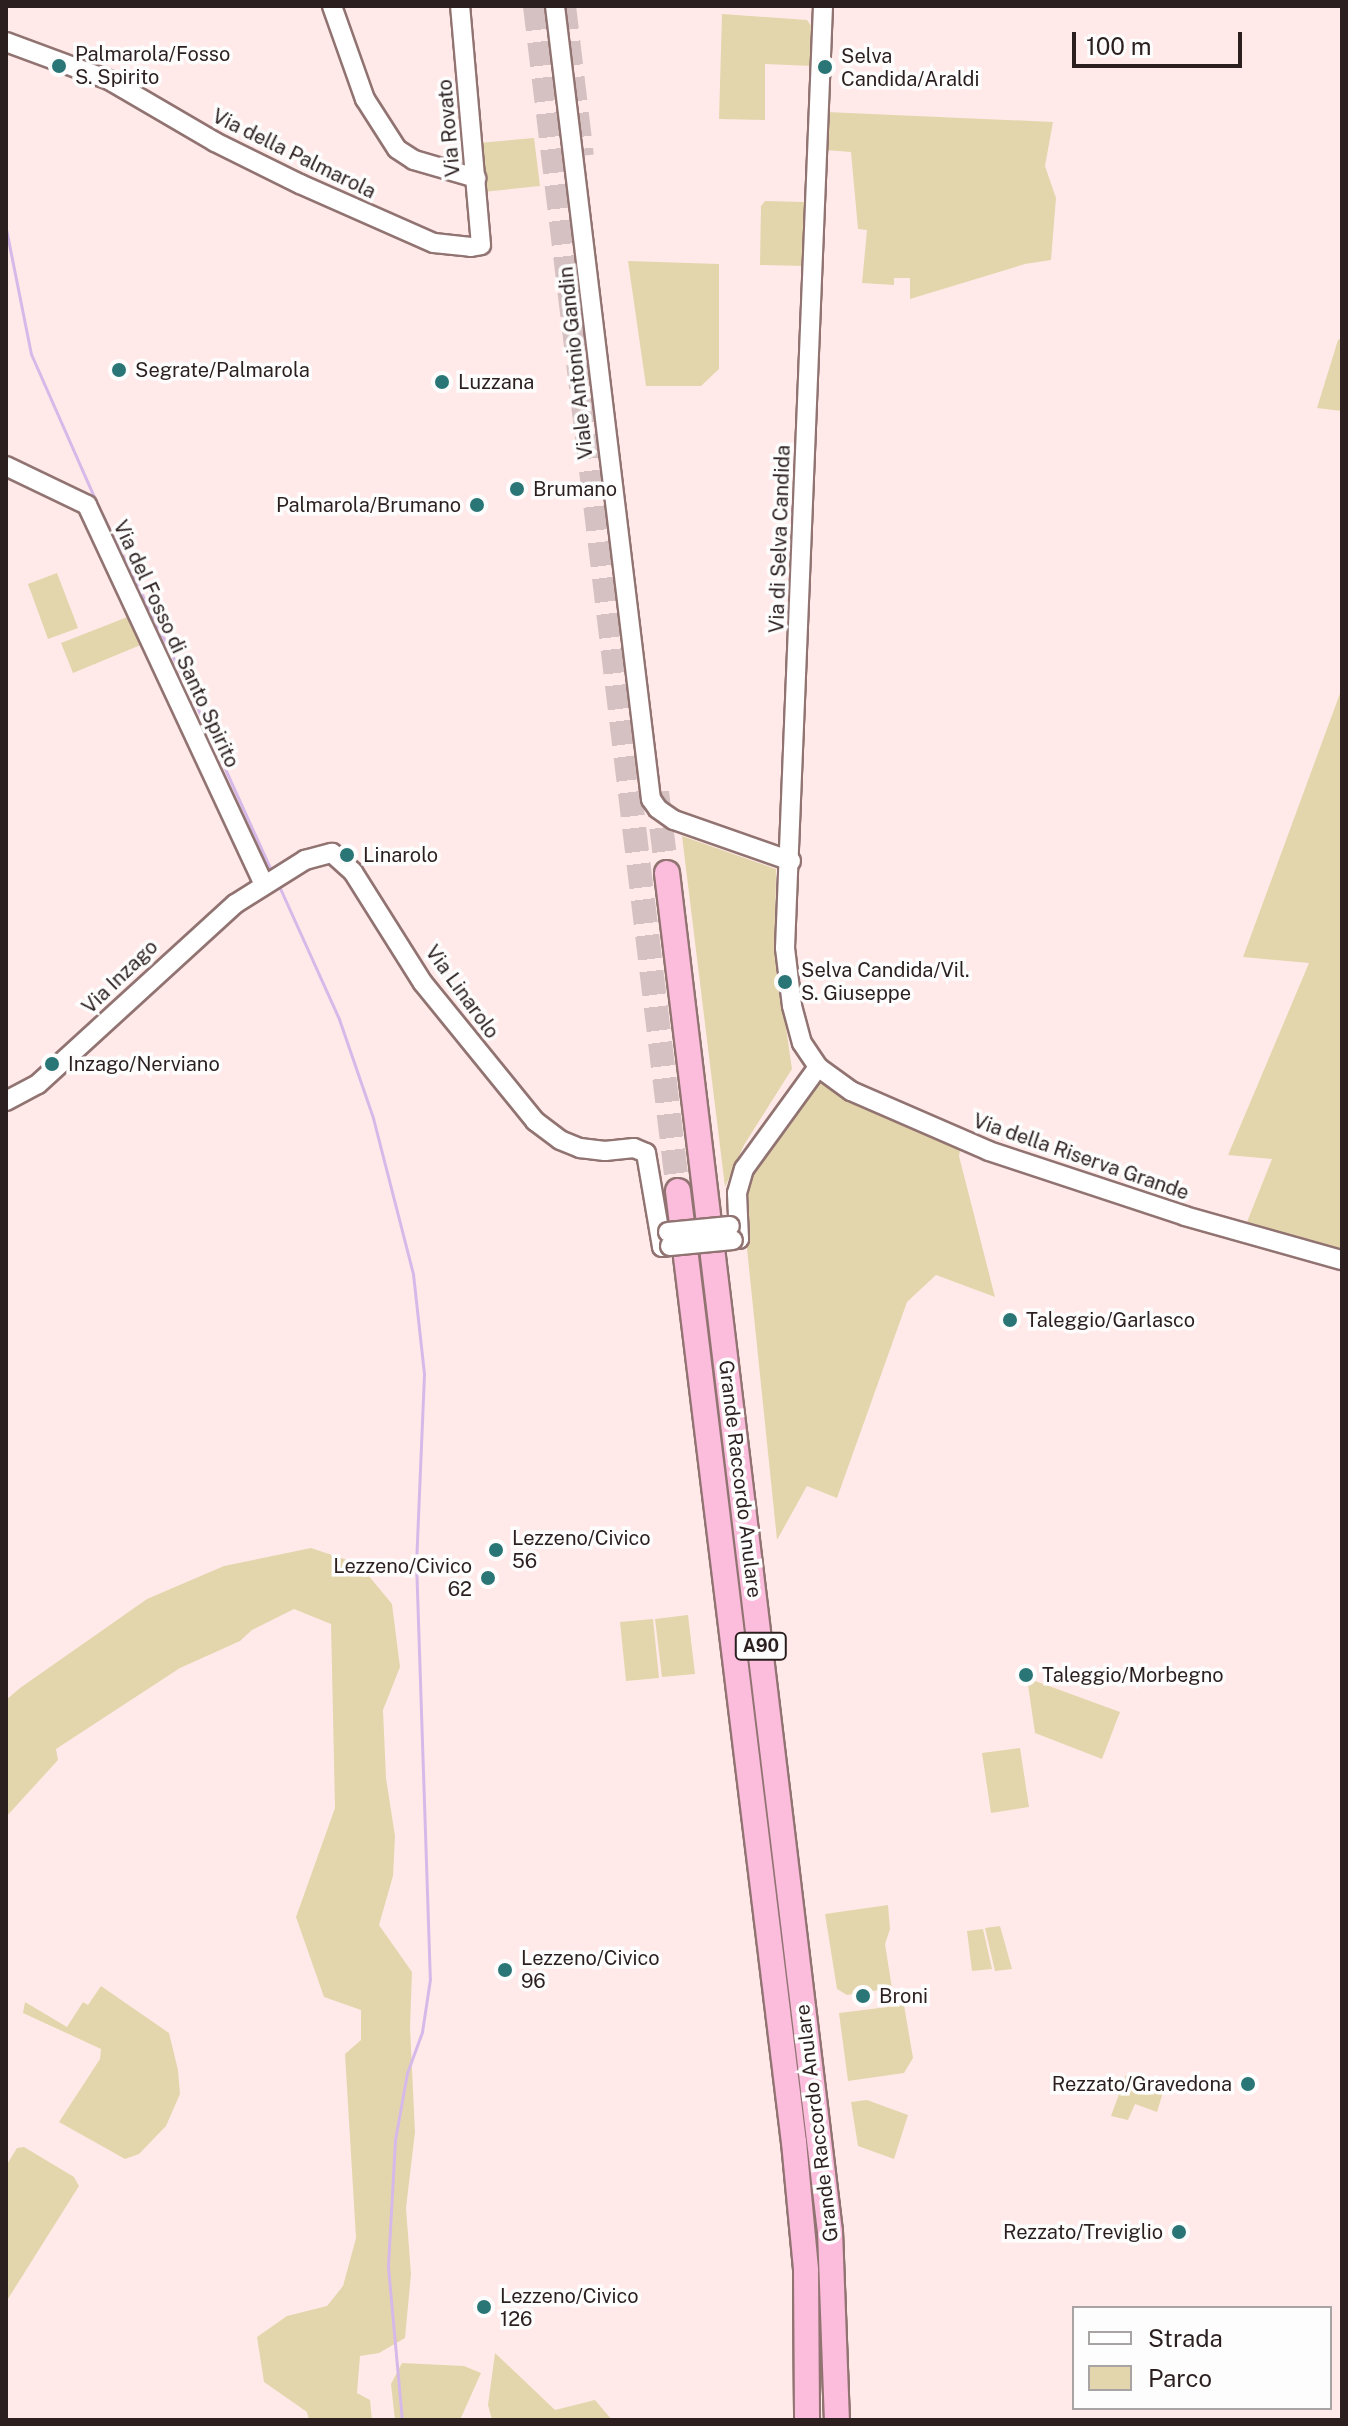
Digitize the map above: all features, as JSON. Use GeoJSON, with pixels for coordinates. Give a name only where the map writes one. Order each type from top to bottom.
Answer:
{"type":"FeatureCollection","features":[{"type":"Feature","properties":{"kind":"highway","name":"Grande Raccordo Anulare"},"geometry":{"type":"LineString","coordinates":[[667,873],[828,2216],[835,2294],[837,2420]]}},
{"type":"Feature","properties":{"kind":"highway","name":"Grande Raccordo Anulare"},"geometry":{"type":"LineString","coordinates":[[678,1191],[796,2156],[806,2270],[807,2420]]}},
{"type":"Feature","properties":{"kind":"street"},"geometry":{"type":"LineString","coordinates":[[332,6],[365,99],[397,149],[414,160],[476,178]]}},
{"type":"Feature","properties":{"kind":"street","name":"Via Rovato"},"geometry":{"type":"LineString","coordinates":[[460,6],[481,245]]}},
{"type":"Feature","properties":{"kind":"street","name":"Viale Antonio Gandin"},"geometry":{"type":"LineString","coordinates":[[555,6],[651,799],[658,809],[674,820],[791,861]]}},
{"type":"Feature","properties":{"kind":"street","name":"Via di Selva Candida"},"geometry":{"type":"LineString","coordinates":[[818,1067],[802,1043],[792,1006],[785,948],[791,861],[823,6]]}},
{"type":"Feature","properties":{"kind":"street","name":"Via della Palmarola"},"geometry":{"type":"LineString","coordinates":[[6,42],[109,80],[242,156],[434,243],[481,245]]}},
{"type":"Feature","properties":{"kind":"street","name":"Via del Fosso di Santo Spirito"},"geometry":{"type":"LineString","coordinates":[[6,466],[87,505],[263,883]]}},
{"type":"Feature","properties":{"kind":"street","name":"Via Linarolo"},"geometry":{"type":"LineString","coordinates":[[263,883],[322,853],[339,857],[423,983],[540,1126],[570,1145],[613,1151],[634,1148],[645,1151],[665,1240],[735,1232],[738,1188],[744,1169],[818,1067]]}},
{"type":"Feature","properties":{"kind":"street","name":"Via Inzago"},"geometry":{"type":"LineString","coordinates":[[6,1101],[38,1084],[183,948],[263,883]]}},
{"type":"Feature","properties":{"kind":"street","name":"Via della Riserva Grande"},"geometry":{"type":"LineString","coordinates":[[818,1067],[851,1091],[1003,1157],[1185,1216],[1342,1260]]}},
{"type":"Feature","properties":{"kind":"green space"},"geometry":{"type":"Polygon","coordinates":[[[722,14],[807,20],[814,30],[813,66],[765,64],[765,120],[719,119],[722,14]]]}},
{"type":"Feature","properties":{"kind":"green space"},"geometry":{"type":"Polygon","coordinates":[[[826,112],[1053,122],[1045,166],[1056,198],[1051,260],[1025,264],[910,299],[910,278],[894,278],[894,285],[862,283],[867,230],[858,229],[851,152],[825,150],[826,112]]]}},
{"type":"Feature","properties":{"kind":"green space"},"geometry":{"type":"Polygon","coordinates":[[[534,138],[540,186],[483,192],[478,143],[534,138]]]}},
{"type":"Feature","properties":{"kind":"green space"},"geometry":{"type":"Polygon","coordinates":[[[765,201],[805,202],[805,266],[760,265],[761,206],[765,201]]]}},
{"type":"Feature","properties":{"kind":"green space"},"geometry":{"type":"Polygon","coordinates":[[[628,261],[719,264],[719,369],[701,386],[646,386],[628,261]]]}},
{"type":"Feature","properties":{"kind":"green space"},"geometry":{"type":"Polygon","coordinates":[[[1342,338],[1342,411],[1317,408],[1338,340],[1342,338]]]}},
{"type":"Feature","properties":{"kind":"green space"},"geometry":{"type":"Polygon","coordinates":[[[57,573],[78,628],[48,639],[28,584],[57,573]]]}},
{"type":"Feature","properties":{"kind":"green space"},"geometry":{"type":"Polygon","coordinates":[[[130,616],[143,644],[73,673],[61,643],[130,616]]]}},
{"type":"Feature","properties":{"kind":"green space"},"geometry":{"type":"Polygon","coordinates":[[[1342,688],[1342,1249],[1247,1222],[1272,1159],[1228,1155],[1309,963],[1243,957],[1342,688]]]}},
{"type":"Feature","properties":{"kind":"green space"},"geometry":{"type":"Polygon","coordinates":[[[682,836],[776,869],[775,951],[792,1069],[744,1145],[725,1187],[682,836]]]}},
{"type":"Feature","properties":{"kind":"green space"},"geometry":{"type":"Polygon","coordinates":[[[816,1076],[961,1145],[959,1156],[995,1297],[936,1275],[907,1302],[837,1498],[807,1486],[777,1540],[746,1239],[745,1187],[758,1159],[816,1076]]]}},
{"type":"Feature","properties":{"kind":"green space"},"geometry":{"type":"Polygon","coordinates":[[[311,1548],[359,1564],[392,1604],[400,1667],[383,1710],[386,1778],[395,1836],[393,1876],[379,1925],[412,1972],[410,2027],[415,2132],[406,2208],[411,2274],[405,2338],[379,2353],[360,2356],[357,2393],[370,2400],[372,2420],[309,2420],[307,2412],[264,2382],[257,2337],[287,2316],[327,2306],[343,2286],[356,2238],[345,2054],[361,2040],[361,2010],[324,1997],[296,1917],[335,1808],[331,1624],[294,1609],[252,1630],[240,1641],[180,1668],[56,1749],[58,1760],[6,1817],[6,1700],[147,1599],[224,1566],[311,1548]]]}},
{"type":"Feature","properties":{"kind":"green space"},"geometry":{"type":"Polygon","coordinates":[[[688,1615],[695,1674],[662,1677],[655,1619],[688,1615]]]}},
{"type":"Feature","properties":{"kind":"green space"},"geometry":{"type":"Polygon","coordinates":[[[653,1619],[659,1678],[626,1681],[620,1622],[653,1619]]]}},
{"type":"Feature","properties":{"kind":"green space"},"geometry":{"type":"Polygon","coordinates":[[[1027,1678],[1120,1712],[1102,1759],[1035,1733],[1027,1678]]]}},
{"type":"Feature","properties":{"kind":"green space"},"geometry":{"type":"Polygon","coordinates":[[[1020,1748],[1029,1807],[991,1813],[982,1753],[1020,1748]]]}},
{"type":"Feature","properties":{"kind":"green space"},"geometry":{"type":"Polygon","coordinates":[[[888,1905],[890,1929],[885,1944],[892,1988],[847,1995],[837,1989],[825,1914],[888,1905]]]}},
{"type":"Feature","properties":{"kind":"green space"},"geometry":{"type":"Polygon","coordinates":[[[1000,1926],[1012,1969],[995,1971],[985,1928],[1000,1926]]]}},
{"type":"Feature","properties":{"kind":"green space"},"geometry":{"type":"Polygon","coordinates":[[[983,1929],[992,1969],[972,1971],[967,1931],[983,1929]]]}},
{"type":"Feature","properties":{"kind":"green space"},"geometry":{"type":"Polygon","coordinates":[[[101,1986],[169,2033],[178,2070],[180,2094],[166,2126],[139,2154],[125,2159],[59,2122],[100,2059],[101,2049],[23,2013],[25,2002],[67,2027],[83,2002],[88,2005],[101,1986]]]}},
{"type":"Feature","properties":{"kind":"green space"},"geometry":{"type":"Polygon","coordinates":[[[904,2005],[913,2058],[904,2073],[848,2081],[839,2013],[904,2005]]]}},
{"type":"Feature","properties":{"kind":"green space"},"geometry":{"type":"Polygon","coordinates":[[[1126,2075],[1164,2089],[1157,2112],[1135,2104],[1128,2120],[1111,2116],[1126,2075]]]}},
{"type":"Feature","properties":{"kind":"green space"},"geometry":{"type":"Polygon","coordinates":[[[867,2100],[908,2115],[894,2159],[858,2146],[851,2102],[867,2100]]]}},
{"type":"Feature","properties":{"kind":"green space"},"geometry":{"type":"Polygon","coordinates":[[[24,2147],[74,2177],[79,2186],[6,2302],[6,2166],[17,2148],[24,2147]]]}},
{"type":"Feature","properties":{"kind":"green space"},"geometry":{"type":"Polygon","coordinates":[[[495,2353],[555,2410],[595,2400],[612,2420],[492,2420],[488,2405],[495,2353]]]}},
{"type":"Feature","properties":{"kind":"green space"},"geometry":{"type":"Polygon","coordinates":[[[402,2363],[464,2366],[481,2373],[460,2420],[395,2420],[391,2384],[402,2363]]]}},
{"type":"Feature","properties":{"kind":"waterway"},"geometry":{"type":"LineString","coordinates":[[6,229],[31,354],[98,506],[187,685],[272,872]]}},
{"type":"Feature","properties":{"kind":"waterway"},"geometry":{"type":"LineString","coordinates":[[279,886],[339,1019],[373,1118],[413,1274],[424,1374],[416,1561],[430,1979],[422,2032],[407,2073],[395,2140],[388,2267],[402,2420]]}},
{"type":"Feature","properties":{"kind":"tunnel"},"geometry":{"type":"LineString","coordinates":[[535,6],[678,1191]]}},
{"type":"Feature","properties":{"kind":"tunnel"},"geometry":{"type":"LineString","coordinates":[[564,6],[582,156]]}},
{"type":"Feature","properties":{"kind":"tunnel"},"geometry":{"type":"LineString","coordinates":[[657,792],[667,873]]}},
{"type":"Feature","properties":{"kind":"place","name":"Palmarola/Fosso S. Spirito"},"geometry":{"type":"Point","coordinates":[59,66]}},
{"type":"Feature","properties":{"kind":"place","name":"Selva Candida/Araldi"},"geometry":{"type":"Point","coordinates":[825,67]}},
{"type":"Feature","properties":{"kind":"place","name":"Segrate/Palmarola"},"geometry":{"type":"Point","coordinates":[119,370]}},
{"type":"Feature","properties":{"kind":"place","name":"Luzzana"},"geometry":{"type":"Point","coordinates":[442,382]}},
{"type":"Feature","properties":{"kind":"place","name":"Brumano"},"geometry":{"type":"Point","coordinates":[517,489]}},
{"type":"Feature","properties":{"kind":"place","name":"Palmarola/Brumano"},"geometry":{"type":"Point","coordinates":[477,505]}},
{"type":"Feature","properties":{"kind":"place","name":"Linarolo"},"geometry":{"type":"Point","coordinates":[347,855]}},
{"type":"Feature","properties":{"kind":"place","name":"Selva Candida/Vil. S. Giuseppe"},"geometry":{"type":"Point","coordinates":[785,982]}},
{"type":"Feature","properties":{"kind":"place","name":"Inzago/Nerviano"},"geometry":{"type":"Point","coordinates":[52,1064]}},
{"type":"Feature","properties":{"kind":"place","name":"Taleggio/Garlasco"},"geometry":{"type":"Point","coordinates":[1010,1320]}},
{"type":"Feature","properties":{"kind":"place","name":"Lezzeno/Civico 56"},"geometry":{"type":"Point","coordinates":[496,1550]}},
{"type":"Feature","properties":{"kind":"place","name":"Lezzeno/Civico 62"},"geometry":{"type":"Point","coordinates":[488,1578]}},
{"type":"Feature","properties":{"kind":"place","name":"Taleggio/Morbegno"},"geometry":{"type":"Point","coordinates":[1026,1675]}},
{"type":"Feature","properties":{"kind":"place","name":"Lezzeno/Civico 96"},"geometry":{"type":"Point","coordinates":[505,1970]}},
{"type":"Feature","properties":{"kind":"place","name":"Broni"},"geometry":{"type":"Point","coordinates":[863,1996]}},
{"type":"Feature","properties":{"kind":"place","name":"Rezzato/Gravedona"},"geometry":{"type":"Point","coordinates":[1248,2084]}},
{"type":"Feature","properties":{"kind":"place","name":"Rezzato/Treviglio"},"geometry":{"type":"Point","coordinates":[1179,2232]}},
{"type":"Feature","properties":{"kind":"place","name":"Lezzeno/Civico 126"},"geometry":{"type":"Point","coordinates":[484,2307]}}]}
